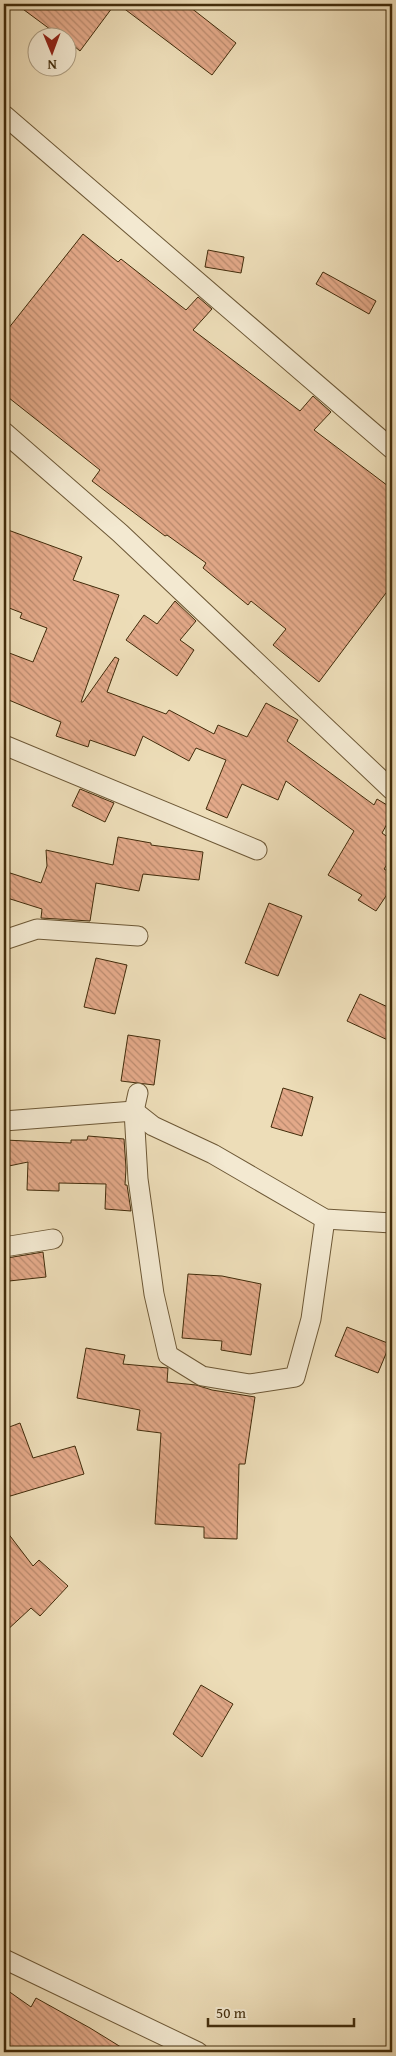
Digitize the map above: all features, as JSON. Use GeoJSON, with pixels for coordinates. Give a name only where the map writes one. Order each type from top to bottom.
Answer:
{"type":"FeatureCollection","features":[{"type":"Feature","properties":{"kind":"street"},"geometry":{"type":"LineString","coordinates":[[4,115],[392,449]]}},
{"type":"Feature","properties":{"kind":"street"},"geometry":{"type":"LineString","coordinates":[[4,432],[120,533],[392,790]]}},
{"type":"Feature","properties":{"kind":"street"},"geometry":{"type":"LineString","coordinates":[[4,745],[257,850]]}},
{"type":"Feature","properties":{"kind":"street"},"geometry":{"type":"LineString","coordinates":[[4,940],[37,929],[138,936]]}},
{"type":"Feature","properties":{"kind":"street"},"geometry":{"type":"LineString","coordinates":[[138,1093],[134,1111],[138,1179],[154,1294],[168,1355],[202,1376],[250,1384],[295,1377],[311,1319],[325,1219]]}},
{"type":"Feature","properties":{"kind":"street"},"geometry":{"type":"LineString","coordinates":[[4,1121],[134,1111],[153,1126],[213,1154],[325,1219],[392,1223]]}},
{"type":"Feature","properties":{"kind":"street"},"geometry":{"type":"LineString","coordinates":[[4,1247],[53,1239]]}},
{"type":"Feature","properties":{"kind":"street"},"geometry":{"type":"LineString","coordinates":[[4,1959],[198,2052]]}},
{"type":"Feature","properties":{"kind":"building"},"geometry":{"type":"Polygon","coordinates":[[[16,4],[115,4],[80,51],[78,49],[78,28],[48,28],[16,4]]]}},
{"type":"Feature","properties":{"kind":"building"},"geometry":{"type":"Polygon","coordinates":[[[118,4],[186,4],[236,43],[212,75],[118,4]]]}},
{"type":"Feature","properties":{"kind":"building"},"geometry":{"type":"Polygon","coordinates":[[[83,234],[118,262],[121,259],[186,310],[198,297],[212,309],[193,330],[300,411],[313,396],[331,412],[314,430],[392,489],[392,585],[319,682],[273,645],[286,629],[251,601],[248,605],[203,568],[206,563],[167,535],[165,536],[92,481],[100,470],[4,394],[4,334],[83,234]]]}},
{"type":"Feature","properties":{"kind":"building"},"geometry":{"type":"Polygon","coordinates":[[[208,250],[244,257],[241,273],[205,267],[208,250]]]}},
{"type":"Feature","properties":{"kind":"building"},"geometry":{"type":"Polygon","coordinates":[[[323,272],[376,301],[369,314],[316,284],[323,272]]]}},
{"type":"Feature","properties":{"kind":"building"},"geometry":{"type":"Polygon","coordinates":[[[8,530],[82,557],[73,580],[119,595],[81,702],[83,702],[115,657],[119,659],[107,692],[166,714],[169,710],[214,734],[218,725],[247,737],[266,703],[298,720],[287,741],[374,805],[377,799],[392,808],[392,815],[382,833],[392,840],[392,857],[384,869],[392,874],[392,887],[376,911],[358,900],[362,895],[328,875],[354,831],[286,781],[278,800],[242,784],[227,818],[206,809],[226,760],[196,748],[189,761],[143,736],[135,756],[90,740],[88,747],[56,736],[61,722],[4,698],[4,651],[33,662],[47,628],[20,618],[22,613],[4,606],[4,542],[8,530]]]}},
{"type":"Feature","properties":{"kind":"building"},"geometry":{"type":"Polygon","coordinates":[[[175,601],[196,621],[180,640],[194,650],[177,676],[126,640],[144,615],[157,624],[175,601]]]}},
{"type":"Feature","properties":{"kind":"building"},"geometry":{"type":"Polygon","coordinates":[[[80,789],[114,803],[105,822],[72,806],[80,789]]]}},
{"type":"Feature","properties":{"kind":"building"},"geometry":{"type":"Polygon","coordinates":[[[118,837],[151,843],[151,845],[203,852],[199,880],[143,874],[139,891],[96,883],[90,921],[41,918],[42,909],[4,897],[4,871],[41,883],[47,866],[46,850],[113,865],[118,837]]]}},
{"type":"Feature","properties":{"kind":"building"},"geometry":{"type":"Polygon","coordinates":[[[269,903],[302,916],[278,976],[245,963],[269,903]]]}},
{"type":"Feature","properties":{"kind":"building"},"geometry":{"type":"Polygon","coordinates":[[[96,958],[127,965],[115,1014],[84,1007],[96,958]]]}},
{"type":"Feature","properties":{"kind":"building"},"geometry":{"type":"Polygon","coordinates":[[[360,994],[392,1009],[392,1042],[347,1021],[360,994]]]}},
{"type":"Feature","properties":{"kind":"building"},"geometry":{"type":"Polygon","coordinates":[[[128,1035],[160,1040],[154,1085],[121,1081],[128,1035]]]}},
{"type":"Feature","properties":{"kind":"building"},"geometry":{"type":"Polygon","coordinates":[[[283,1088],[313,1097],[302,1136],[271,1127],[283,1088]]]}},
{"type":"Feature","properties":{"kind":"building"},"geometry":{"type":"Polygon","coordinates":[[[88,1136],[124,1139],[125,1185],[127,1185],[131,1211],[105,1209],[106,1184],[59,1183],[59,1191],[27,1190],[28,1162],[4,1167],[4,1140],[71,1143],[71,1140],[87,1140],[88,1136]]]}},
{"type":"Feature","properties":{"kind":"building"},"geometry":{"type":"Polygon","coordinates":[[[43,1252],[46,1277],[9,1281],[7,1258],[43,1252]]]}},
{"type":"Feature","properties":{"kind":"building"},"geometry":{"type":"Polygon","coordinates":[[[188,1274],[222,1276],[261,1284],[251,1355],[221,1350],[222,1341],[182,1338],[188,1274]]]}},
{"type":"Feature","properties":{"kind":"building"},"geometry":{"type":"Polygon","coordinates":[[[347,1327],[390,1344],[378,1373],[335,1356],[347,1327]]]}},
{"type":"Feature","properties":{"kind":"building"},"geometry":{"type":"Polygon","coordinates":[[[86,1348],[125,1355],[123,1364],[168,1368],[167,1382],[196,1385],[212,1390],[255,1397],[245,1464],[239,1464],[237,1539],[204,1538],[204,1527],[155,1524],[161,1433],[137,1430],[140,1410],[77,1398],[86,1348]]]}},
{"type":"Feature","properties":{"kind":"building"},"geometry":{"type":"Polygon","coordinates":[[[20,1423],[33,1458],[75,1446],[84,1474],[7,1497],[4,1487],[4,1429],[20,1423]]]}},
{"type":"Feature","properties":{"kind":"building"},"geometry":{"type":"Polygon","coordinates":[[[4,1528],[33,1566],[39,1560],[68,1586],[40,1616],[31,1608],[4,1633],[4,1528]]]}},
{"type":"Feature","properties":{"kind":"building"},"geometry":{"type":"Polygon","coordinates":[[[201,1685],[233,1704],[202,1757],[173,1734],[201,1685]]]}},
{"type":"Feature","properties":{"kind":"building"},"geometry":{"type":"Polygon","coordinates":[[[4,1988],[31,2007],[36,1998],[129,2052],[4,2052],[4,1988]]]}}]}
